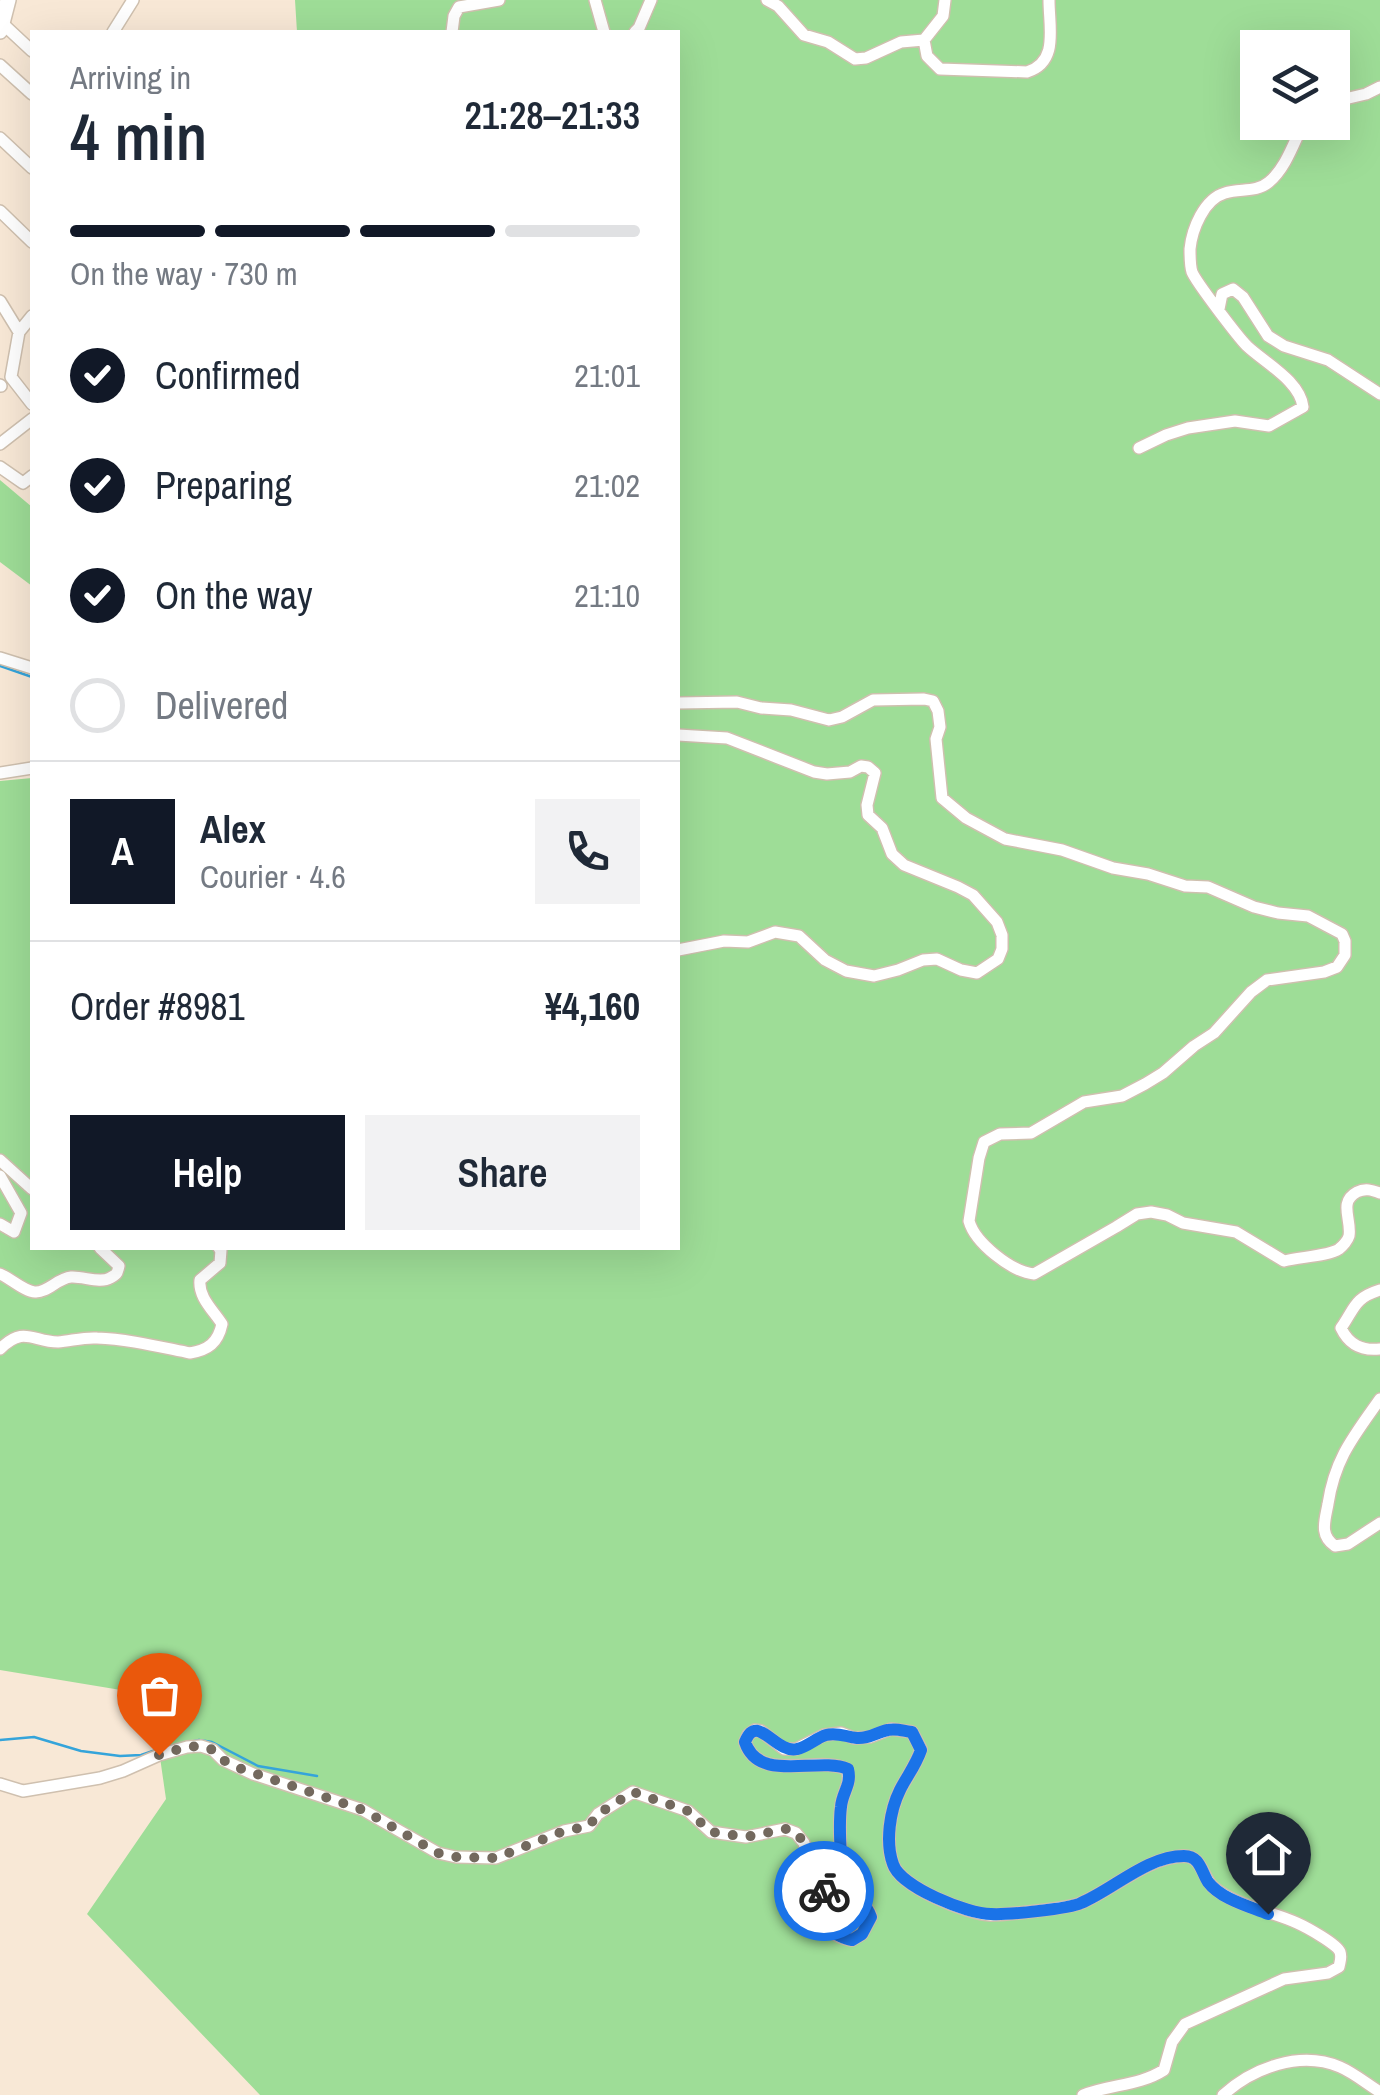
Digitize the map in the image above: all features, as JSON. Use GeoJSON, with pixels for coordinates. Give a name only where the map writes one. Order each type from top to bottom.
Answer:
{"type":"FeatureCollection","features":[{"type":"Feature","properties":{"kind":"main road"},"geometry":{"type":"LineString","coordinates":[[1,27],[8,0]]}},
{"type":"Feature","properties":{"kind":"street"},"geometry":{"type":"LineString","coordinates":[[114,30],[133,0]]}},
{"type":"Feature","properties":{"kind":"street"},"geometry":{"type":"LineString","coordinates":[[452,30],[459,8],[499,0]]}},
{"type":"Feature","properties":{"kind":"street"},"geometry":{"type":"LineString","coordinates":[[595,0],[603,30]]}},
{"type":"Feature","properties":{"kind":"street"},"geometry":{"type":"LineString","coordinates":[[636,30],[651,0]]}},
{"type":"Feature","properties":{"kind":"street"},"geometry":{"type":"LineString","coordinates":[[767,0],[778,6],[804,35],[828,42],[855,59],[901,42],[924,40],[943,16],[945,0]]}},
{"type":"Feature","properties":{"kind":"street"},"geometry":{"type":"LineString","coordinates":[[924,40],[927,56],[940,69],[1028,72],[1040,68],[1049,56],[1049,0]]}},
{"type":"Feature","properties":{"kind":"street"},"geometry":{"type":"LineString","coordinates":[[1,27],[30,49]]}},
{"type":"Feature","properties":{"kind":"street"},"geometry":{"type":"LineString","coordinates":[[0,65],[30,92]]}},
{"type":"Feature","properties":{"kind":"street"},"geometry":{"type":"LineString","coordinates":[[1350,98],[1380,87]]}},
{"type":"Feature","properties":{"kind":"street"},"geometry":{"type":"LineString","coordinates":[[0,138],[30,166]]}},
{"type":"Feature","properties":{"kind":"street"},"geometry":{"type":"LineString","coordinates":[[1139,448],[1188,428],[1236,421],[1268,426],[1303,408],[1289,382],[1244,344],[1192,274],[1190,252],[1195,227],[1208,204],[1222,193],[1257,190],[1268,182],[1280,170],[1295,140]]}},
{"type":"Feature","properties":{"kind":"street"},"geometry":{"type":"LineString","coordinates":[[0,211],[30,240]]}},
{"type":"Feature","properties":{"kind":"street"},"geometry":{"type":"LineString","coordinates":[[1219,309],[1222,294],[1232,289],[1243,297],[1268,336],[1284,346],[1328,360],[1380,394]]}},
{"type":"Feature","properties":{"kind":"street"},"geometry":{"type":"LineString","coordinates":[[0,301],[19,332]]}},
{"type":"Feature","properties":{"kind":"street"},"geometry":{"type":"LineString","coordinates":[[30,318],[19,332],[3,383],[30,403]]}},
{"type":"Feature","properties":{"kind":"street"},"geometry":{"type":"LineString","coordinates":[[0,444],[30,421]]}},
{"type":"Feature","properties":{"kind":"street"},"geometry":{"type":"LineString","coordinates":[[0,467],[23,483],[30,478]]}},
{"type":"Feature","properties":{"kind":"street"},"geometry":{"type":"LineString","coordinates":[[0,658],[30,667]]}},
{"type":"Feature","properties":{"kind":"street"},"geometry":{"type":"LineString","coordinates":[[680,703],[737,702],[829,720],[873,700],[933,701],[940,728],[936,739],[942,798],[984,828],[1004,839],[1062,850],[1113,868],[1185,886],[1208,887],[1254,908],[1308,916],[1342,934],[1346,954],[1337,968],[1267,980],[1251,992],[1214,1034],[1145,1084],[1122,1096],[1084,1102],[1031,1133],[1000,1134],[984,1142],[969,1221],[979,1242],[1023,1273],[1034,1274],[1126,1219],[1151,1212],[1184,1223],[1236,1232],[1284,1261],[1336,1252],[1349,1235],[1347,1203],[1352,1194],[1362,1189],[1380,1193]]}},
{"type":"Feature","properties":{"kind":"street"},"geometry":{"type":"LineString","coordinates":[[680,735],[728,738],[814,772],[850,772],[868,767],[876,773],[868,815],[882,828],[892,854],[904,865],[972,895],[996,922],[1002,935],[1002,949],[998,959],[978,973],[937,959],[874,976],[846,971],[825,960],[799,936],[776,932],[748,942],[724,941],[680,950]]}},
{"type":"Feature","properties":{"kind":"street"},"geometry":{"type":"LineString","coordinates":[[0,772],[30,768]]}},
{"type":"Feature","properties":{"kind":"street"},"geometry":{"type":"LineString","coordinates":[[0,1160],[30,1186]]}},
{"type":"Feature","properties":{"kind":"street"},"geometry":{"type":"LineString","coordinates":[[0,1176],[21,1213],[14,1232],[0,1224]]}},
{"type":"Feature","properties":{"kind":"street"},"geometry":{"type":"LineString","coordinates":[[0,1274],[33,1292],[66,1277],[102,1281],[111,1278],[118,1266],[102,1250]]}},
{"type":"Feature","properties":{"kind":"street"},"geometry":{"type":"LineString","coordinates":[[0,1349],[26,1336],[60,1342],[102,1338],[190,1353],[203,1351],[220,1334],[222,1324],[202,1296],[200,1280],[220,1263],[220,1250]]}},
{"type":"Feature","properties":{"kind":"street"},"geometry":{"type":"LineString","coordinates":[[1380,1290],[1366,1294],[1354,1304],[1341,1328],[1345,1338],[1357,1346],[1380,1349]]}},
{"type":"Feature","properties":{"kind":"street"},"geometry":{"type":"LineString","coordinates":[[1380,1399],[1339,1462],[1330,1488],[1324,1532],[1336,1546],[1348,1544],[1380,1523]]}},
{"type":"Feature","properties":{"kind":"street"},"geometry":{"type":"LineString","coordinates":[[0,1784],[23,1791],[100,1778],[159,1755],[202,1746],[253,1774],[363,1810],[438,1853],[496,1858],[564,1831],[589,1826],[598,1814],[633,1792],[688,1811],[711,1832],[746,1837],[786,1829],[796,1832],[804,1843],[810,1868],[830,1900],[826,1919],[831,1930],[852,1940],[862,1934],[871,1917],[867,1904],[849,1890],[843,1871],[840,1804],[850,1780],[848,1769],[836,1764],[779,1767],[756,1759],[748,1753],[745,1742],[754,1730],[762,1731],[784,1748],[796,1750],[824,1735],[841,1733],[854,1738],[891,1729],[912,1732],[921,1750],[892,1812],[892,1864],[901,1878],[930,1895],[988,1915],[1077,1906],[1148,1864],[1186,1856],[1198,1861],[1210,1884],[1230,1899],[1296,1923],[1337,1947],[1341,1956],[1339,1967],[1328,1973],[1284,1978],[1184,2024],[1172,2042],[1164,2070],[1149,2080],[1084,2095]]}},
{"type":"Feature","properties":{"kind":"street"},"geometry":{"type":"LineString","coordinates":[[1223,2095],[1237,2082],[1300,2059],[1338,2066],[1380,2092]]}},
{"type":"Feature","properties":{"kind":"green space"},"geometry":{"type":"Polygon","coordinates":[[[295,0],[1380,0],[1380,2095],[260,2095],[87,1914],[166,1799],[151,1695],[0,1670],[0,781],[30,778],[30,1250],[680,1250],[680,30],[297,30],[295,0]]]}},
{"type":"Feature","properties":{"kind":"green space"},"geometry":{"type":"Polygon","coordinates":[[[0,480],[30,505],[30,584],[0,562],[0,480]]]}},
{"type":"Feature","properties":{"kind":"waterway"},"geometry":{"type":"LineString","coordinates":[[0,666],[30,676]]}},
{"type":"Feature","properties":{"kind":"waterway"},"geometry":{"type":"LineString","coordinates":[[0,1740],[34,1737],[81,1751],[120,1756],[159,1749]]}},
{"type":"Feature","properties":{"kind":"waterway"},"geometry":{"type":"LineString","coordinates":[[167,1747],[199,1740],[212,1742],[258,1766],[317,1776]]}},
{"type":"Feature","properties":{"kind":"way so far"},"geometry":{"type":"LineString","coordinates":[[159,1755],[202,1746],[239,1768],[363,1810],[438,1853],[456,1857],[496,1858],[564,1831],[589,1826],[598,1814],[633,1792],[688,1811],[711,1832],[746,1837],[786,1829],[796,1832],[824,1891]]}},
{"type":"Feature","properties":{"kind":"route"},"geometry":{"type":"LineString","coordinates":[[824,1891],[830,1900],[826,1919],[831,1930],[852,1940],[862,1934],[871,1917],[867,1904],[849,1890],[843,1871],[840,1804],[850,1780],[848,1769],[836,1764],[779,1767],[756,1759],[748,1753],[745,1742],[754,1730],[762,1731],[784,1748],[796,1750],[824,1735],[841,1733],[854,1738],[891,1729],[912,1732],[921,1750],[892,1812],[892,1864],[901,1878],[948,1902],[988,1915],[1077,1906],[1148,1864],[1186,1856],[1198,1861],[1210,1884],[1230,1899],[1268,1914]]}}]}
